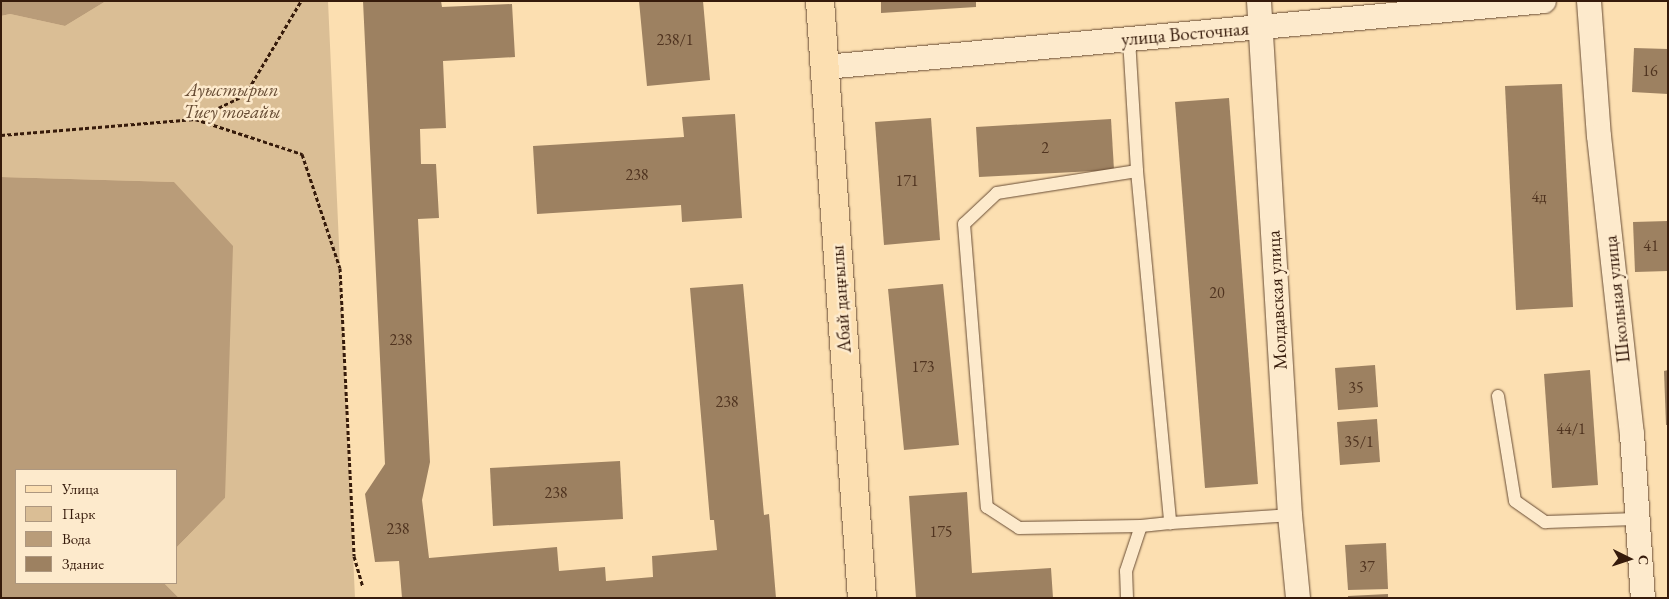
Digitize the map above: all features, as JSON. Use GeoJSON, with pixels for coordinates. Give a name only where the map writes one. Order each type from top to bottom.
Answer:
{"type":"FeatureCollection","features":[{"type":"Feature","properties":{"kind":"main road","name":"Абай даңғылы"},"geometry":{"type":"LineString","coordinates":[[820,1],[862,598]]}},
{"type":"Feature","properties":{"kind":"street","name":"Молдавская улица"},"geometry":{"type":"LineString","coordinates":[[1260,1],[1260,27],[1290,515],[1298,598]]}},
{"type":"Feature","properties":{"kind":"street","name":"улица Восточная"},"geometry":{"type":"LineString","coordinates":[[825,68],[1544,1]]}},
{"type":"Feature","properties":{"kind":"street","name":"Школьная улица"},"geometry":{"type":"LineString","coordinates":[[1589,1],[1599,136],[1632,434],[1643,598]]}},
{"type":"Feature","properties":{"kind":"lane"},"geometry":{"type":"LineString","coordinates":[[1129,39],[1137,171],[1170,523]]}},
{"type":"Feature","properties":{"kind":"lane"},"geometry":{"type":"LineString","coordinates":[[1137,171],[997,193],[964,224],[987,507],[1019,528],[1141,526],[1290,515]]}},
{"type":"Feature","properties":{"kind":"lane"},"geometry":{"type":"LineString","coordinates":[[1498,396],[1515,501],[1545,522],[1638,519]]}},
{"type":"Feature","properties":{"kind":"lane"},"geometry":{"type":"LineString","coordinates":[[1127,598],[1126,571],[1141,526]]}},
{"type":"Feature","properties":{"kind":"path"},"geometry":{"type":"LineString","coordinates":[[1,136],[195,119],[245,95],[302,1]]}},
{"type":"Feature","properties":{"kind":"path"},"geometry":{"type":"LineString","coordinates":[[195,119],[302,154],[340,268],[354,556],[363,588]]}},
{"type":"Feature","properties":{"kind":"green space","name":"Ауыстырып Тиеу тоғайы"},"geometry":{"type":"Polygon","coordinates":[[[106,1],[328,1],[355,598],[179,598],[165,584],[178,584],[178,546],[225,498],[174,182],[1,177],[1,16],[10,14],[65,26],[106,1]]]}},
{"type":"Feature","properties":{"kind":"water"},"geometry":{"type":"Polygon","coordinates":[[[1,1],[106,1],[65,26],[10,14],[1,16],[1,1]]]}},
{"type":"Feature","properties":{"kind":"water"},"geometry":{"type":"Polygon","coordinates":[[[1,177],[174,182],[233,246],[225,498],[178,546],[178,469],[15,469],[15,584],[165,584],[179,598],[1,598],[1,177]]]}},
{"type":"Feature","properties":{"kind":"building"},"geometry":{"type":"Polygon","coordinates":[[[363,1],[441,1],[442,7],[512,4],[515,57],[443,61],[446,128],[420,129],[421,164],[436,164],[439,218],[418,219],[430,462],[422,500],[429,558],[557,547],[559,571],[605,567],[606,581],[653,577],[652,556],[717,550],[714,520],[710,520],[690,288],[743,284],[764,515],[769,514],[776,598],[402,598],[399,561],[375,562],[365,494],[385,464],[363,1]]]}},
{"type":"Feature","properties":{"kind":"building"},"geometry":{"type":"Polygon","coordinates":[[[639,1],[703,1],[710,80],[647,86],[639,1]]]}},
{"type":"Feature","properties":{"kind":"building"},"geometry":{"type":"Polygon","coordinates":[[[881,1],[976,1],[976,7],[881,13],[881,1]]]}},
{"type":"Feature","properties":{"kind":"building"},"geometry":{"type":"Polygon","coordinates":[[[1634,48],[1668,49],[1668,94],[1632,92],[1634,48]]]}},
{"type":"Feature","properties":{"kind":"building"},"geometry":{"type":"Polygon","coordinates":[[[1562,84],[1573,307],[1516,310],[1505,86],[1562,84]]]}},
{"type":"Feature","properties":{"kind":"building"},"geometry":{"type":"Polygon","coordinates":[[[1229,98],[1258,484],[1205,488],[1175,102],[1229,98]]]}},
{"type":"Feature","properties":{"kind":"building"},"geometry":{"type":"Polygon","coordinates":[[[735,114],[742,218],[682,222],[681,205],[537,214],[533,146],[684,137],[682,117],[735,114]]]}},
{"type":"Feature","properties":{"kind":"building"},"geometry":{"type":"Polygon","coordinates":[[[931,118],[940,240],[884,245],[875,122],[931,118]]]}},
{"type":"Feature","properties":{"kind":"building"},"geometry":{"type":"Polygon","coordinates":[[[1111,119],[1114,170],[979,177],[976,127],[1111,119]]]}},
{"type":"Feature","properties":{"kind":"building"},"geometry":{"type":"Polygon","coordinates":[[[1668,221],[1668,271],[1635,272],[1633,222],[1668,221]]]}},
{"type":"Feature","properties":{"kind":"building"},"geometry":{"type":"Polygon","coordinates":[[[943,284],[959,445],[904,450],[888,289],[943,284]]]}},
{"type":"Feature","properties":{"kind":"building"},"geometry":{"type":"Polygon","coordinates":[[[1375,365],[1378,407],[1338,410],[1335,368],[1375,365]]]}},
{"type":"Feature","properties":{"kind":"building"},"geometry":{"type":"Polygon","coordinates":[[[1590,370],[1598,485],[1552,488],[1544,374],[1590,370]]]}},
{"type":"Feature","properties":{"kind":"building"},"geometry":{"type":"Polygon","coordinates":[[[1668,370],[1668,425],[1666,425],[1664,371],[1668,370]]]}},
{"type":"Feature","properties":{"kind":"building"},"geometry":{"type":"Polygon","coordinates":[[[1377,419],[1380,462],[1340,465],[1337,422],[1377,419]]]}},
{"type":"Feature","properties":{"kind":"building"},"geometry":{"type":"Polygon","coordinates":[[[620,461],[623,519],[493,526],[490,468],[620,461]]]}},
{"type":"Feature","properties":{"kind":"building"},"geometry":{"type":"Polygon","coordinates":[[[967,492],[972,573],[1051,568],[1053,598],[916,598],[909,496],[967,492]]]}},
{"type":"Feature","properties":{"kind":"building"},"geometry":{"type":"Polygon","coordinates":[[[1386,543],[1388,589],[1348,590],[1345,545],[1386,543]]]}},
{"type":"Feature","properties":{"kind":"building"},"geometry":{"type":"Polygon","coordinates":[[[1388,594],[1388,598],[1348,598],[1348,596],[1388,594]]]}}]}
